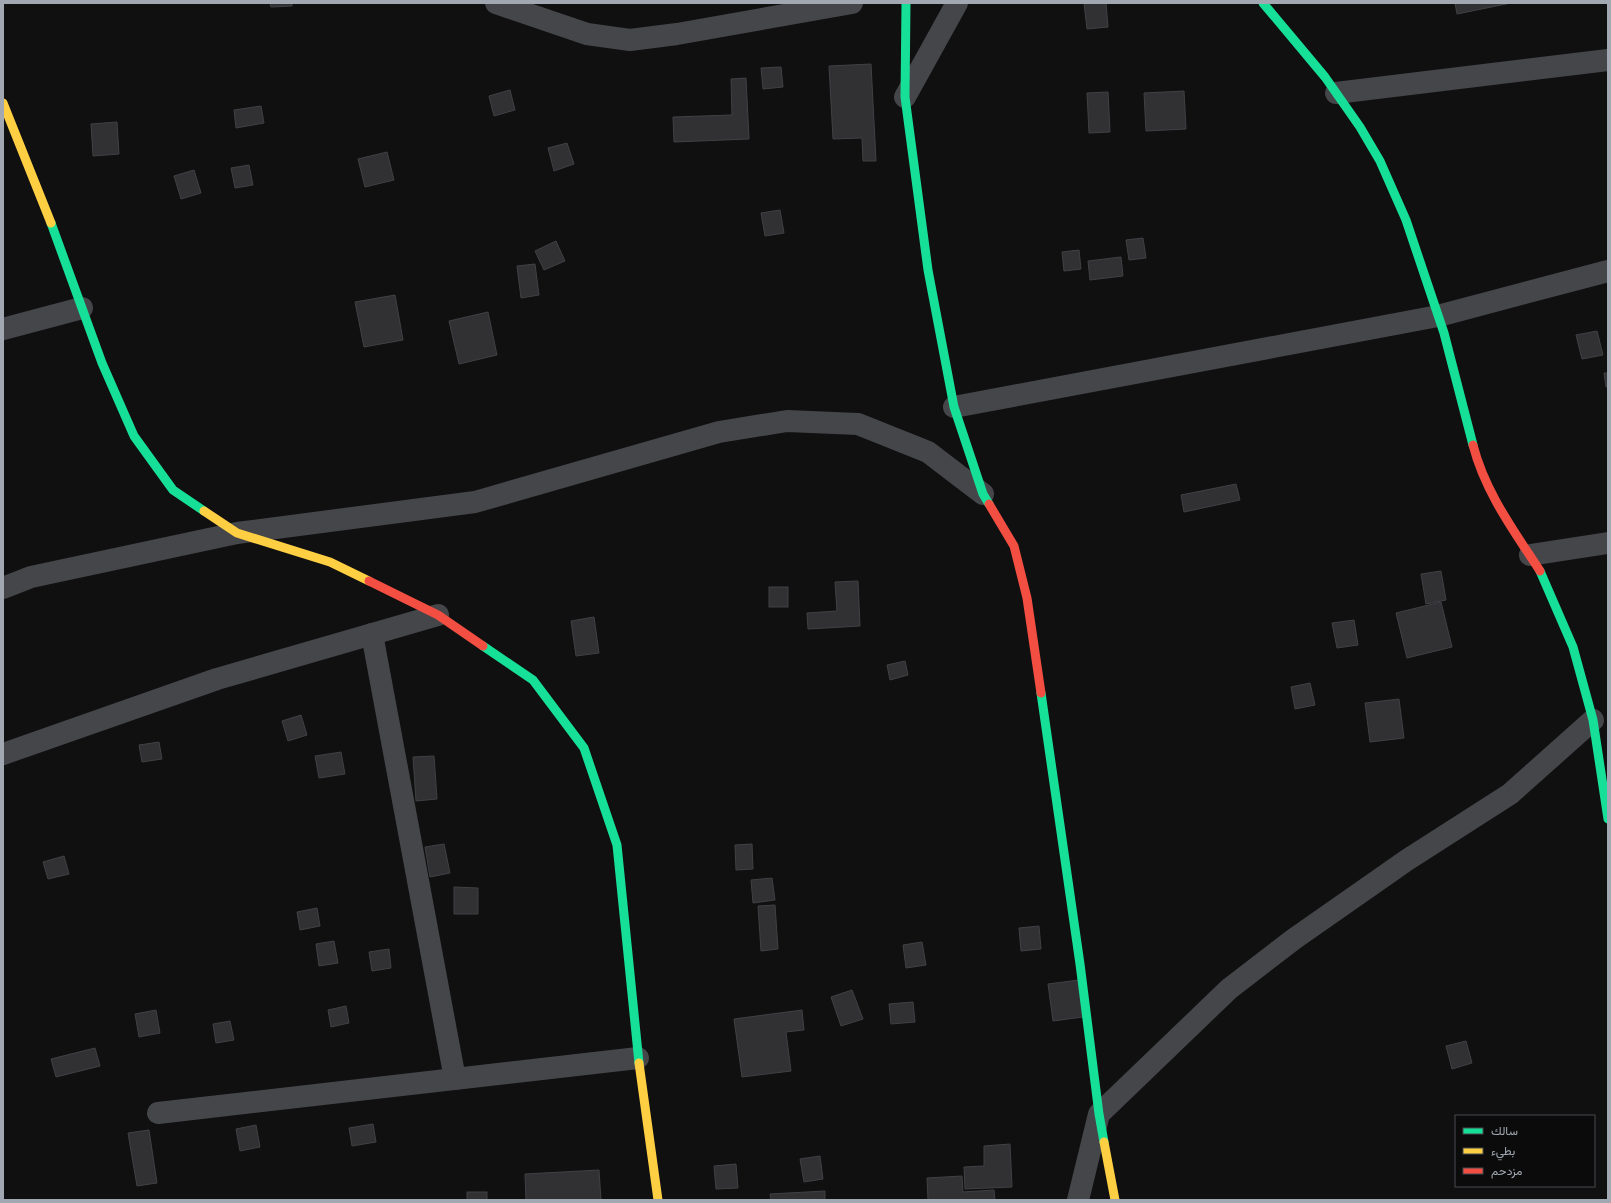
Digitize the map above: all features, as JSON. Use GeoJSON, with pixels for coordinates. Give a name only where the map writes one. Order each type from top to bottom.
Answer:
{"type":"FeatureCollection","features":[{"type":"Feature","properties":{"kind":"street"},"geometry":{"type":"LineString","coordinates":[[496,3],[587,34],[630,40],[677,34],[852,3]]}},
{"type":"Feature","properties":{"kind":"street"},"geometry":{"type":"LineString","coordinates":[[906,3],[905,97],[928,270],[954,407],[983,494],[1014,546],[1027,598],[1080,964],[1098,1114],[1115,1200]]}},
{"type":"Feature","properties":{"kind":"street"},"geometry":{"type":"LineString","coordinates":[[905,97],[957,3]]}},
{"type":"Feature","properties":{"kind":"street"},"geometry":{"type":"LineString","coordinates":[[1263,3],[1325,77],[1360,127],[1380,161],[1406,220],[1444,333],[1474,450],[1486,482],[1502,513],[1542,574],[1573,647],[1593,720],[1608,819]]}},
{"type":"Feature","properties":{"kind":"street"},"geometry":{"type":"LineString","coordinates":[[1336,93],[1608,60]]}},
{"type":"Feature","properties":{"kind":"street"},"geometry":{"type":"LineString","coordinates":[[3,103],[8,131],[60,246],[102,364],[134,436],[173,490],[237,533],[330,562],[438,615],[533,680],[584,748],[617,845],[638,1058],[658,1200]]}},
{"type":"Feature","properties":{"kind":"street"},"geometry":{"type":"LineString","coordinates":[[954,407],[1438,316],[1608,271]]}},
{"type":"Feature","properties":{"kind":"street"},"geometry":{"type":"LineString","coordinates":[[3,329],[82,308]]}},
{"type":"Feature","properties":{"kind":"street"},"geometry":{"type":"LineString","coordinates":[[3,588],[31,578],[237,533],[475,502],[719,432],[787,421],[858,424],[928,452],[983,494]]}},
{"type":"Feature","properties":{"kind":"street"},"geometry":{"type":"LineString","coordinates":[[1530,555],[1608,543]]}},
{"type":"Feature","properties":{"kind":"street"},"geometry":{"type":"LineString","coordinates":[[3,754],[217,679],[438,615]]}},
{"type":"Feature","properties":{"kind":"street"},"geometry":{"type":"LineString","coordinates":[[372,634],[455,1079]]}},
{"type":"Feature","properties":{"kind":"street"},"geometry":{"type":"LineString","coordinates":[[1078,1200],[1098,1114],[1229,989],[1294,939],[1407,860],[1510,794],[1593,720]]}},
{"type":"Feature","properties":{"kind":"street"},"geometry":{"type":"LineString","coordinates":[[158,1113],[638,1058]]}},
{"type":"Feature","properties":{"kind":"building"},"geometry":{"type":"Polygon","coordinates":[[[270,3],[292,3],[292,6],[271,7],[270,3]]]}},
{"type":"Feature","properties":{"kind":"building"},"geometry":{"type":"Polygon","coordinates":[[[1084,3],[1106,3],[1108,27],[1087,29],[1084,3]]]}},
{"type":"Feature","properties":{"kind":"building"},"geometry":{"type":"Polygon","coordinates":[[[1455,3],[1511,3],[1457,14],[1455,3]]]}},
{"type":"Feature","properties":{"kind":"building"},"geometry":{"type":"Polygon","coordinates":[[[871,64],[876,161],[863,161],[862,138],[833,139],[829,66],[871,64]]]}},
{"type":"Feature","properties":{"kind":"building"},"geometry":{"type":"Polygon","coordinates":[[[781,67],[783,87],[763,89],[761,68],[781,67]]]}},
{"type":"Feature","properties":{"kind":"building"},"geometry":{"type":"Polygon","coordinates":[[[746,78],[749,139],[674,142],[673,117],[732,115],[731,79],[746,78]]]}},
{"type":"Feature","properties":{"kind":"building"},"geometry":{"type":"Polygon","coordinates":[[[510,90],[515,110],[494,116],[489,96],[510,90]]]}},
{"type":"Feature","properties":{"kind":"building"},"geometry":{"type":"Polygon","coordinates":[[[1184,91],[1186,129],[1146,131],[1144,93],[1184,91]]]}},
{"type":"Feature","properties":{"kind":"building"},"geometry":{"type":"Polygon","coordinates":[[[1108,92],[1110,132],[1089,133],[1087,93],[1108,92]]]}},
{"type":"Feature","properties":{"kind":"building"},"geometry":{"type":"Polygon","coordinates":[[[261,106],[264,123],[236,128],[234,110],[261,106]]]}},
{"type":"Feature","properties":{"kind":"building"},"geometry":{"type":"Polygon","coordinates":[[[117,122],[119,154],[93,156],[91,124],[117,122]]]}},
{"type":"Feature","properties":{"kind":"building"},"geometry":{"type":"Polygon","coordinates":[[[567,143],[574,164],[554,171],[548,148],[567,143]]]}},
{"type":"Feature","properties":{"kind":"building"},"geometry":{"type":"Polygon","coordinates":[[[387,152],[394,180],[365,187],[358,159],[387,152]]]}},
{"type":"Feature","properties":{"kind":"building"},"geometry":{"type":"Polygon","coordinates":[[[249,165],[253,185],[235,188],[231,168],[249,165]]]}},
{"type":"Feature","properties":{"kind":"building"},"geometry":{"type":"Polygon","coordinates":[[[194,170],[201,193],[181,199],[174,176],[194,170]]]}},
{"type":"Feature","properties":{"kind":"building"},"geometry":{"type":"Polygon","coordinates":[[[780,210],[784,233],[765,236],[761,213],[780,210]]]}},
{"type":"Feature","properties":{"kind":"building"},"geometry":{"type":"Polygon","coordinates":[[[1143,238],[1146,258],[1129,260],[1126,240],[1143,238]]]}},
{"type":"Feature","properties":{"kind":"building"},"geometry":{"type":"Polygon","coordinates":[[[556,241],[565,261],[544,270],[535,251],[556,241]]]}},
{"type":"Feature","properties":{"kind":"building"},"geometry":{"type":"Polygon","coordinates":[[[1079,250],[1081,269],[1064,271],[1062,252],[1079,250]]]}},
{"type":"Feature","properties":{"kind":"building"},"geometry":{"type":"Polygon","coordinates":[[[1121,257],[1123,276],[1090,280],[1088,261],[1121,257]]]}},
{"type":"Feature","properties":{"kind":"building"},"geometry":{"type":"Polygon","coordinates":[[[535,264],[539,295],[521,298],[517,266],[535,264]]]}},
{"type":"Feature","properties":{"kind":"building"},"geometry":{"type":"Polygon","coordinates":[[[395,295],[403,340],[364,347],[355,302],[395,295]]]}},
{"type":"Feature","properties":{"kind":"building"},"geometry":{"type":"Polygon","coordinates":[[[488,312],[497,355],[459,364],[449,321],[488,312]]]}},
{"type":"Feature","properties":{"kind":"building"},"geometry":{"type":"Polygon","coordinates":[[[1597,331],[1603,355],[1582,359],[1576,335],[1597,331]]]}},
{"type":"Feature","properties":{"kind":"building"},"geometry":{"type":"Polygon","coordinates":[[[1604,373],[1608,373],[1608,387],[1606,387],[1604,373]]]}},
{"type":"Feature","properties":{"kind":"building"},"geometry":{"type":"Polygon","coordinates":[[[1236,484],[1240,500],[1184,512],[1181,495],[1236,484]]]}},
{"type":"Feature","properties":{"kind":"building"},"geometry":{"type":"Polygon","coordinates":[[[1441,571],[1446,600],[1426,604],[1421,574],[1441,571]]]}},
{"type":"Feature","properties":{"kind":"building"},"geometry":{"type":"Polygon","coordinates":[[[858,581],[860,626],[808,629],[807,613],[837,611],[835,582],[858,581]]]}},
{"type":"Feature","properties":{"kind":"building"},"geometry":{"type":"Polygon","coordinates":[[[769,587],[788,587],[788,607],[769,607],[769,587]]]}},
{"type":"Feature","properties":{"kind":"building"},"geometry":{"type":"Polygon","coordinates":[[[1441,602],[1452,647],[1407,658],[1396,613],[1441,602]]]}},
{"type":"Feature","properties":{"kind":"building"},"geometry":{"type":"Polygon","coordinates":[[[594,617],[599,653],[576,656],[571,621],[594,617]]]}},
{"type":"Feature","properties":{"kind":"building"},"geometry":{"type":"Polygon","coordinates":[[[1354,620],[1358,645],[1337,648],[1332,623],[1354,620]]]}},
{"type":"Feature","properties":{"kind":"building"},"geometry":{"type":"Polygon","coordinates":[[[905,661],[908,675],[890,680],[887,665],[905,661]]]}},
{"type":"Feature","properties":{"kind":"building"},"geometry":{"type":"Polygon","coordinates":[[[1310,683],[1315,705],[1295,709],[1291,687],[1310,683]]]}},
{"type":"Feature","properties":{"kind":"building"},"geometry":{"type":"Polygon","coordinates":[[[1399,699],[1404,738],[1370,742],[1365,703],[1399,699]]]}},
{"type":"Feature","properties":{"kind":"building"},"geometry":{"type":"Polygon","coordinates":[[[301,715],[307,735],[288,741],[282,721],[301,715]]]}},
{"type":"Feature","properties":{"kind":"building"},"geometry":{"type":"Polygon","coordinates":[[[159,742],[162,759],[142,762],[139,745],[159,742]]]}},
{"type":"Feature","properties":{"kind":"building"},"geometry":{"type":"Polygon","coordinates":[[[341,752],[345,774],[319,778],[315,756],[341,752]]]}},
{"type":"Feature","properties":{"kind":"building"},"geometry":{"type":"Polygon","coordinates":[[[434,756],[437,799],[416,801],[413,757],[434,756]]]}},
{"type":"Feature","properties":{"kind":"building"},"geometry":{"type":"Polygon","coordinates":[[[444,844],[450,873],[430,877],[425,847],[444,844]]]}},
{"type":"Feature","properties":{"kind":"building"},"geometry":{"type":"Polygon","coordinates":[[[752,844],[753,869],[736,870],[735,845],[752,844]]]}},
{"type":"Feature","properties":{"kind":"building"},"geometry":{"type":"Polygon","coordinates":[[[64,856],[69,874],[48,879],[43,862],[64,856]]]}},
{"type":"Feature","properties":{"kind":"building"},"geometry":{"type":"Polygon","coordinates":[[[772,878],[775,900],[753,903],[751,880],[772,878]]]}},
{"type":"Feature","properties":{"kind":"building"},"geometry":{"type":"Polygon","coordinates":[[[454,887],[478,888],[478,914],[454,914],[454,887]]]}},
{"type":"Feature","properties":{"kind":"building"},"geometry":{"type":"Polygon","coordinates":[[[775,905],[778,949],[761,951],[758,906],[775,905]]]}},
{"type":"Feature","properties":{"kind":"building"},"geometry":{"type":"Polygon","coordinates":[[[317,908],[320,926],[300,930],[297,912],[317,908]]]}},
{"type":"Feature","properties":{"kind":"building"},"geometry":{"type":"Polygon","coordinates":[[[1039,926],[1041,949],[1021,951],[1019,928],[1039,926]]]}},
{"type":"Feature","properties":{"kind":"building"},"geometry":{"type":"Polygon","coordinates":[[[334,941],[338,963],[319,966],[316,944],[334,941]]]}},
{"type":"Feature","properties":{"kind":"building"},"geometry":{"type":"Polygon","coordinates":[[[922,942],[926,965],[906,968],[903,945],[922,942]]]}},
{"type":"Feature","properties":{"kind":"building"},"geometry":{"type":"Polygon","coordinates":[[[389,949],[391,968],[372,971],[369,952],[389,949]]]}},
{"type":"Feature","properties":{"kind":"building"},"geometry":{"type":"Polygon","coordinates":[[[1079,980],[1083,1017],[1053,1021],[1048,984],[1079,980]]]}},
{"type":"Feature","properties":{"kind":"building"},"geometry":{"type":"Polygon","coordinates":[[[852,990],[863,1019],[841,1026],[831,997],[852,990]]]}},
{"type":"Feature","properties":{"kind":"building"},"geometry":{"type":"Polygon","coordinates":[[[913,1002],[915,1022],[891,1024],[889,1004],[913,1002]]]}},
{"type":"Feature","properties":{"kind":"building"},"geometry":{"type":"Polygon","coordinates":[[[346,1006],[349,1023],[331,1027],[328,1010],[346,1006]]]}},
{"type":"Feature","properties":{"kind":"building"},"geometry":{"type":"Polygon","coordinates":[[[156,1010],[160,1033],[139,1037],[135,1014],[156,1010]]]}},
{"type":"Feature","properties":{"kind":"building"},"geometry":{"type":"Polygon","coordinates":[[[802,1010],[804,1030],[786,1032],[791,1071],[742,1077],[734,1019],[802,1010]]]}},
{"type":"Feature","properties":{"kind":"building"},"geometry":{"type":"Polygon","coordinates":[[[230,1021],[234,1040],[216,1043],[213,1024],[230,1021]]]}},
{"type":"Feature","properties":{"kind":"building"},"geometry":{"type":"Polygon","coordinates":[[[1466,1041],[1472,1063],[1452,1069],[1446,1046],[1466,1041]]]}},
{"type":"Feature","properties":{"kind":"building"},"geometry":{"type":"Polygon","coordinates":[[[95,1048],[100,1066],[56,1077],[51,1059],[95,1048]]]}},
{"type":"Feature","properties":{"kind":"building"},"geometry":{"type":"Polygon","coordinates":[[[373,1124],[376,1142],[352,1146],[349,1128],[373,1124]]]}},
{"type":"Feature","properties":{"kind":"building"},"geometry":{"type":"Polygon","coordinates":[[[256,1125],[260,1147],[240,1151],[236,1129],[256,1125]]]}},
{"type":"Feature","properties":{"kind":"building"},"geometry":{"type":"Polygon","coordinates":[[[149,1130],[157,1183],[137,1186],[128,1133],[149,1130]]]}},
{"type":"Feature","properties":{"kind":"building"},"geometry":{"type":"Polygon","coordinates":[[[1010,1144],[1012,1187],[965,1189],[964,1167],[984,1166],[984,1146],[1010,1144]]]}},
{"type":"Feature","properties":{"kind":"building"},"geometry":{"type":"Polygon","coordinates":[[[820,1156],[823,1179],[804,1182],[800,1159],[820,1156]]]}},
{"type":"Feature","properties":{"kind":"building"},"geometry":{"type":"Polygon","coordinates":[[[736,1164],[738,1188],[716,1189],[714,1166],[736,1164]]]}},
{"type":"Feature","properties":{"kind":"building"},"geometry":{"type":"Polygon","coordinates":[[[599,1170],[601,1200],[526,1200],[525,1174],[599,1170]]]}},
{"type":"Feature","properties":{"kind":"building"},"geometry":{"type":"Polygon","coordinates":[[[962,1176],[963,1192],[994,1190],[995,1200],[928,1200],[927,1178],[962,1176]]]}},
{"type":"Feature","properties":{"kind":"building"},"geometry":{"type":"Polygon","coordinates":[[[825,1191],[825,1200],[771,1200],[770,1194],[825,1191]]]}},
{"type":"Feature","properties":{"kind":"building"},"geometry":{"type":"Polygon","coordinates":[[[467,1192],[487,1192],[487,1200],[467,1200],[467,1192]]]}},
{"type":"Feature","properties":{"kind":"traffic: fast"},"geometry":{"type":"LineString","coordinates":[[906,3],[905,97],[928,270],[954,407],[983,494],[989,504]]}},
{"type":"Feature","properties":{"kind":"traffic: fast"},"geometry":{"type":"LineString","coordinates":[[1263,3],[1325,77],[1360,127],[1380,161],[1406,220],[1444,333],[1473,445]]}},
{"type":"Feature","properties":{"kind":"traffic: fast"},"geometry":{"type":"LineString","coordinates":[[51,223],[102,363],[134,436],[173,490],[204,511]]}},
{"type":"Feature","properties":{"kind":"traffic: fast"},"geometry":{"type":"LineString","coordinates":[[1540,571],[1573,647],[1593,720],[1608,819]]}},
{"type":"Feature","properties":{"kind":"traffic: fast"},"geometry":{"type":"LineString","coordinates":[[483,646],[533,680],[584,748],[617,845],[639,1063]]}},
{"type":"Feature","properties":{"kind":"traffic: fast"},"geometry":{"type":"LineString","coordinates":[[1041,693],[1104,1142]]}},
{"type":"Feature","properties":{"kind":"traffic: slow"},"geometry":{"type":"LineString","coordinates":[[3,103],[51,223]]}},
{"type":"Feature","properties":{"kind":"traffic: slow"},"geometry":{"type":"LineString","coordinates":[[204,511],[237,533],[330,562],[369,581]]}},
{"type":"Feature","properties":{"kind":"traffic: slow"},"geometry":{"type":"LineString","coordinates":[[639,1063],[658,1200]]}},
{"type":"Feature","properties":{"kind":"traffic: slow"},"geometry":{"type":"LineString","coordinates":[[1104,1142],[1115,1200]]}},
{"type":"Feature","properties":{"kind":"traffic: jam"},"geometry":{"type":"LineString","coordinates":[[1473,445],[1485,479],[1501,511],[1540,571]]}},
{"type":"Feature","properties":{"kind":"traffic: jam"},"geometry":{"type":"LineString","coordinates":[[989,504],[1014,546],[1027,598],[1041,693]]}},
{"type":"Feature","properties":{"kind":"traffic: jam"},"geometry":{"type":"LineString","coordinates":[[369,581],[438,615],[483,646]]}}]}
